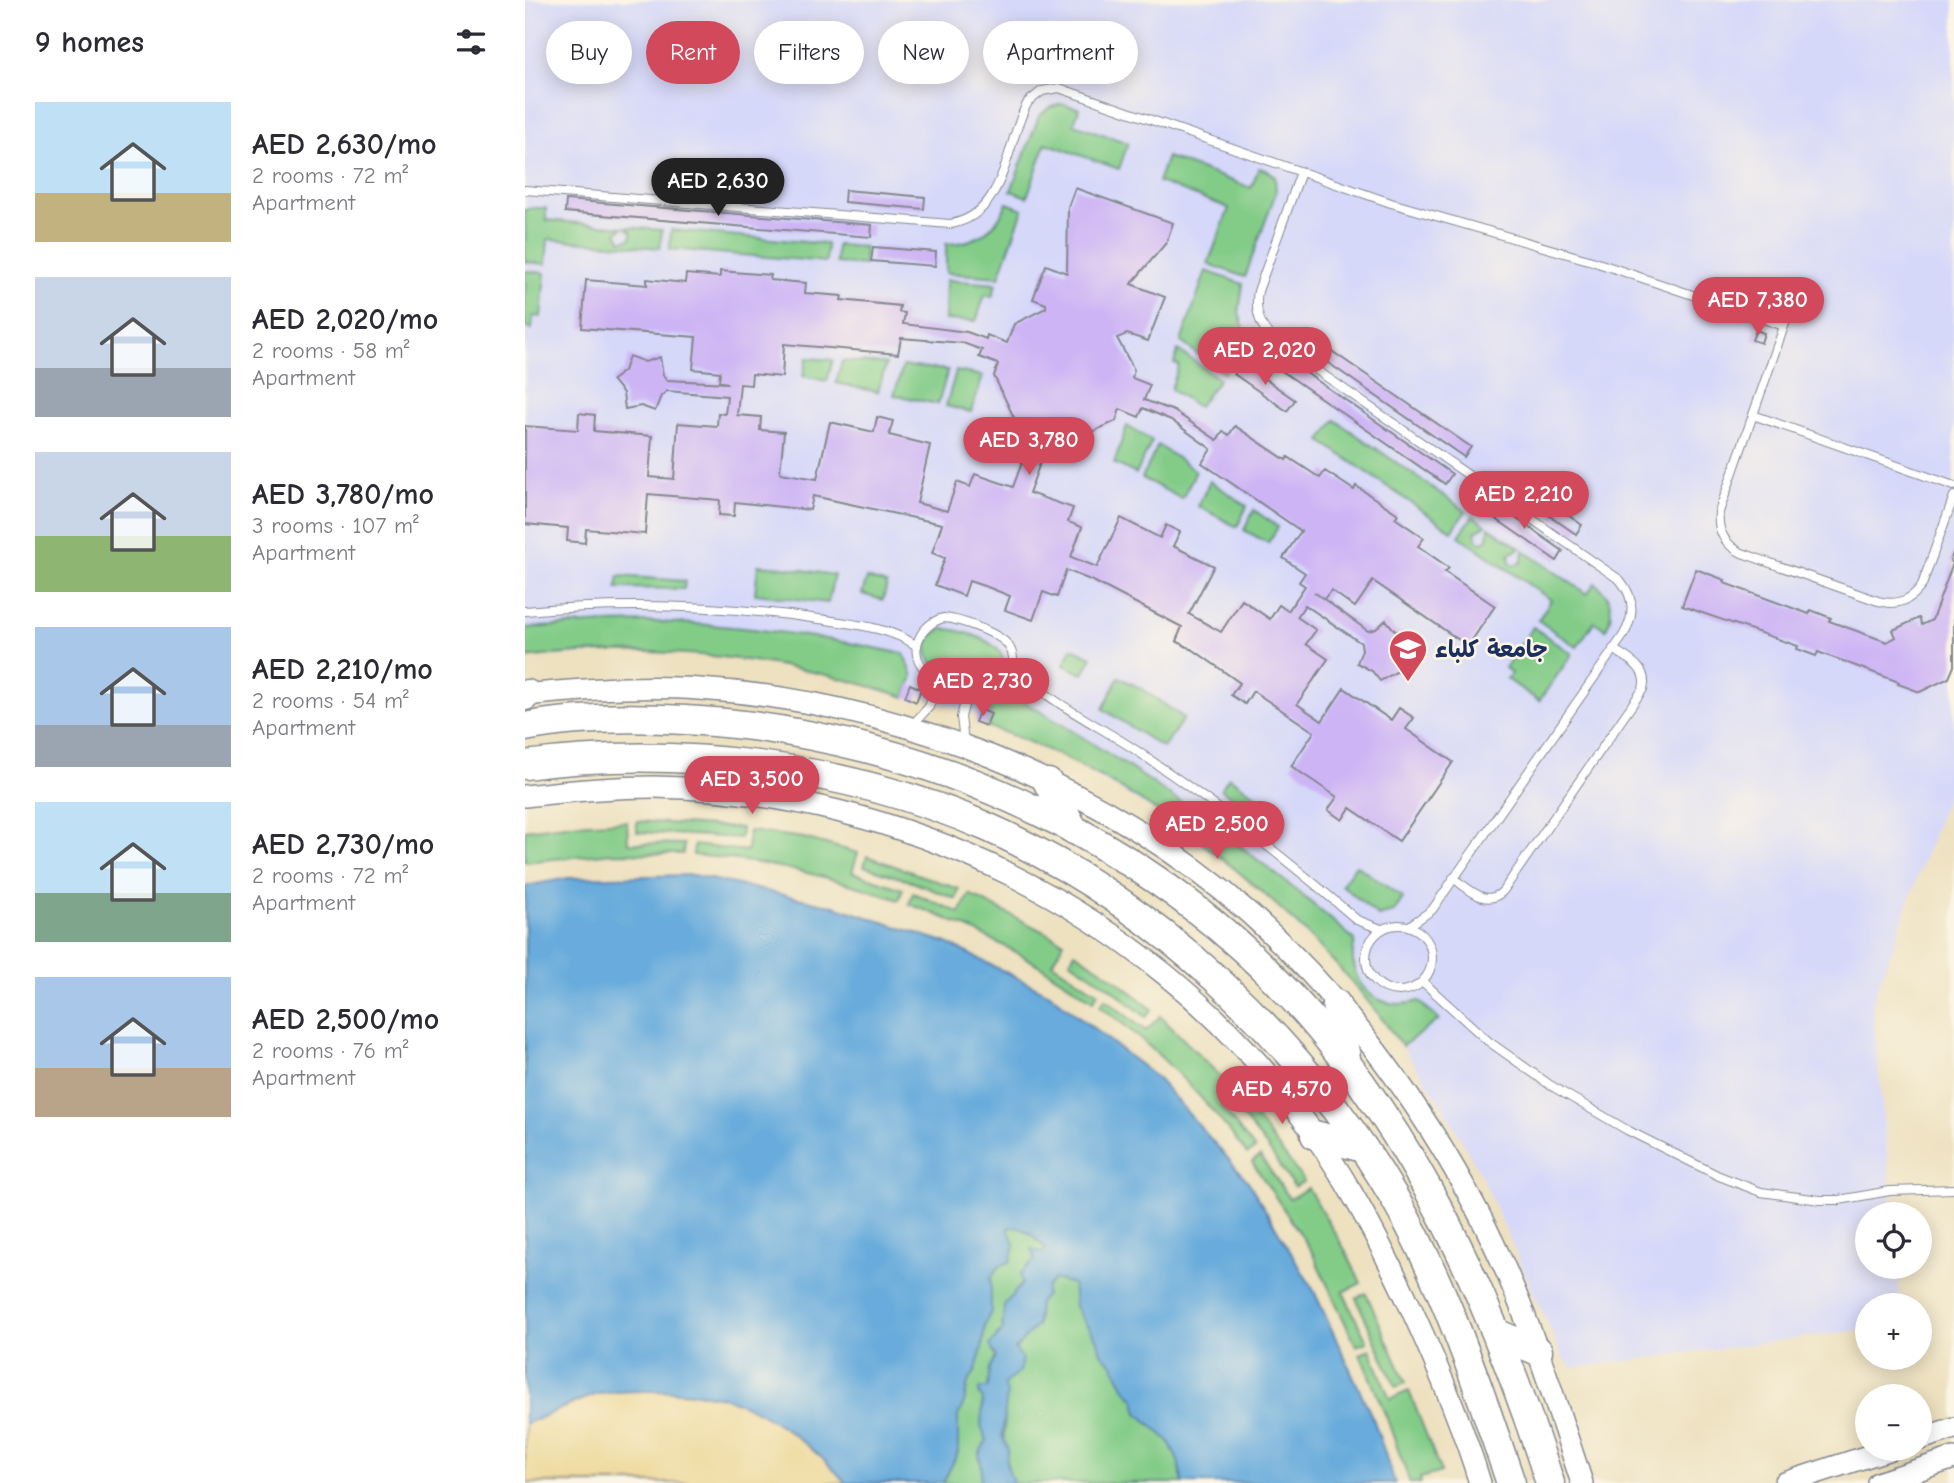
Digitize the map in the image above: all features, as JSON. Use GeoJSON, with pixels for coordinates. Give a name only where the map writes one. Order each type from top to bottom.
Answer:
{"type":"FeatureCollection","features":[{"type":"Feature","properties":{"kind":"highway"},"geometry":{"type":"LineString","coordinates":[[525,727],[583,720],[670,719],[736,723],[844,741],[928,765],[1000,794],[1074,830],[1162,885],[1230,939],[1294,1000],[1347,1064],[1378,1108],[1427,1187],[1471,1270],[1510,1365],[1550,1483]]}},
{"type":"Feature","properties":{"kind":"highway"},"geometry":{"type":"LineString","coordinates":[[525,765],[664,758],[748,765],[871,788],[987,828],[1081,878],[1127,909],[1221,984],[1283,1047],[1326,1097],[1363,1149],[1394,1197],[1434,1275],[1511,1483]]}},
{"type":"Feature","properties":{"kind":"highway"},"geometry":{"type":"LineString","coordinates":[[1048,783],[1074,830]]}},
{"type":"Feature","properties":{"kind":"highway"},"geometry":{"type":"LineString","coordinates":[[1336,1004],[1347,1064]]}},
{"type":"Feature","properties":{"kind":"highway"},"geometry":{"type":"LineString","coordinates":[[1315,1135],[1363,1149]]}},
{"type":"Feature","properties":{"kind":"highway"},"geometry":{"type":"LineString","coordinates":[[1434,1275],[1461,1305],[1486,1358],[1497,1364],[1510,1365]]}},
{"type":"Feature","properties":{"kind":"highway"},"geometry":{"type":"LineString","coordinates":[[1498,1334],[1538,1351]]}},
{"type":"Feature","properties":{"kind":"street"},"geometry":{"type":"LineString","coordinates":[[526,695],[654,687],[744,693],[825,705],[909,727],[966,747],[1048,783],[1146,837],[1215,886],[1279,942],[1336,1004],[1399,1083],[1454,1168],[1500,1257],[1538,1351],[1582,1483]]}},
{"type":"Feature","properties":{"kind":"street"},"geometry":{"type":"LineString","coordinates":[[525,796],[618,788],[678,788],[801,803],[865,818],[976,858],[1075,909],[1109,932],[1199,1004],[1249,1053],[1315,1135],[1354,1196],[1400,1286],[1451,1400],[1480,1483]]}},
{"type":"Feature","properties":{"kind":"street"},"geometry":{"type":"LineString","coordinates":[[1932,1435],[1954,1428]]}},
{"type":"Feature","properties":{"kind":"street"},"geometry":{"type":"LineString","coordinates":[[1878,1483],[1920,1476],[1954,1458]]}},
{"type":"Feature","properties":{"kind":"street"},"geometry":{"type":"LineString","coordinates":[[1785,1483],[1855,1460]]}},
{"type":"Feature","properties":{"kind":"lane"},"geometry":{"type":"LineString","coordinates":[[525,190],[950,224],[977,214],[990,200],[1028,102],[1042,91],[1059,88],[1428,215],[1592,261],[1784,326]]}},
{"type":"Feature","properties":{"kind":"lane"},"geometry":{"type":"LineString","coordinates":[[1301,172],[1258,291],[1257,307],[1265,330],[1276,342],[1620,580],[1630,594],[1633,611],[1627,628],[1613,649],[1431,910],[1424,936]]}},
{"type":"Feature","properties":{"kind":"lane"},"geometry":{"type":"LineString","coordinates":[[1796,292],[1721,506],[1718,520],[1725,540],[1742,553],[1878,601],[1899,603],[1912,596],[1922,585],[1954,496]]}},
{"type":"Feature","properties":{"kind":"lane"},"geometry":{"type":"LineString","coordinates":[[1753,415],[1954,486]]}},
{"type":"Feature","properties":{"kind":"lane"},"geometry":{"type":"LineString","coordinates":[[525,611],[608,606],[699,607],[801,617],[896,634],[922,631],[938,620],[957,621],[1004,641],[1011,652],[1013,664],[1006,681],[991,690],[979,691],[927,671],[917,653],[922,631]]}},
{"type":"Feature","properties":{"kind":"lane"},"geometry":{"type":"LineString","coordinates":[[896,634],[917,646]]}},
{"type":"Feature","properties":{"kind":"lane"},"geometry":{"type":"LineString","coordinates":[[1453,878],[1480,897],[1495,898],[1503,891],[1534,847],[1643,689],[1645,680],[1641,670],[1613,649]]}},
{"type":"Feature","properties":{"kind":"lane"},"geometry":{"type":"LineString","coordinates":[[1013,664],[1037,688],[1133,748],[1216,806],[1357,920],[1381,929]]}},
{"type":"Feature","properties":{"kind":"lane"},"geometry":{"type":"LineString","coordinates":[[909,727],[921,718],[929,706],[940,677]]}},
{"type":"Feature","properties":{"kind":"lane"},"geometry":{"type":"LineString","coordinates":[[1006,681],[1037,688]]}},
{"type":"Feature","properties":{"kind":"lane"},"geometry":{"type":"LineString","coordinates":[[966,747],[961,718],[969,687]]}},
{"type":"Feature","properties":{"kind":"lane"},"geometry":{"type":"LineString","coordinates":[[1409,926],[1431,910]]}},
{"type":"Feature","properties":{"kind":"lane"},"geometry":{"type":"LineString","coordinates":[[1357,920],[1368,944]]}},
{"type":"Feature","properties":{"kind":"lane"},"geometry":{"type":"LineString","coordinates":[[1395,925],[1409,926],[1424,936],[1433,955],[1430,970],[1423,982],[1408,990],[1391,990],[1376,983],[1367,969],[1365,960],[1368,944],[1381,929],[1395,925]]}},
{"type":"Feature","properties":{"kind":"lane"},"geometry":{"type":"LineString","coordinates":[[1423,982],[1488,1041],[1550,1085],[1627,1130],[1719,1176],[1762,1192],[1810,1200],[1839,1200],[1890,1191],[1954,1189]]}},
{"type":"Feature","properties":{"kind":"shaded area","name":"جامعة كلباء"},"geometry":{"type":"Polygon","coordinates":[[[525,0],[1954,0],[1954,775],[1872,1004],[1892,1202],[1855,1202],[1855,1279],[1899,1279],[1900,1293],[1855,1293],[1855,1331],[1573,1368],[1564,1361],[1482,1177],[1441,1104],[1394,1034],[1340,969],[1275,904],[1237,871],[1156,812],[1071,761],[1026,739],[975,722],[977,715],[919,695],[921,689],[910,685],[905,697],[812,671],[671,653],[624,652],[525,658],[525,0]]]}},
{"type":"Feature","properties":{"kind":"green space"},"geometry":{"type":"Polygon","coordinates":[[[1061,104],[1079,108],[1074,124],[1128,143],[1119,169],[1046,143],[1027,197],[1011,191],[1039,116],[1049,108],[1061,104]]]}},
{"type":"Feature","properties":{"kind":"green space"},"geometry":{"type":"Polygon","coordinates":[[[1167,157],[1251,188],[1259,168],[1275,177],[1276,192],[1245,277],[1208,264],[1229,208],[1158,182],[1167,157]]]}},
{"type":"Feature","properties":{"kind":"green space"},"geometry":{"type":"Polygon","coordinates":[[[1007,203],[1023,209],[999,277],[946,273],[946,244],[966,241],[983,234],[997,221],[1007,203]]]}},
{"type":"Feature","properties":{"kind":"green space"},"geometry":{"type":"Polygon","coordinates":[[[546,208],[546,220],[624,227],[617,232],[622,241],[631,238],[632,232],[626,227],[662,230],[660,248],[548,239],[546,264],[525,262],[525,210],[546,208]]]}},
{"type":"Feature","properties":{"kind":"green space"},"geometry":{"type":"Polygon","coordinates":[[[671,230],[827,244],[826,262],[670,249],[671,230]]]}},
{"type":"Feature","properties":{"kind":"green space"},"geometry":{"type":"Polygon","coordinates":[[[837,245],[865,247],[864,265],[836,263],[837,245]]]}},
{"type":"Feature","properties":{"kind":"green space"},"geometry":{"type":"Polygon","coordinates":[[[525,271],[545,273],[541,317],[533,316],[532,329],[525,328],[525,271]]]}},
{"type":"Feature","properties":{"kind":"green space"},"geometry":{"type":"Polygon","coordinates":[[[1206,271],[1243,284],[1239,313],[1248,340],[1224,373],[1181,342],[1206,271]]]}},
{"type":"Feature","properties":{"kind":"green space"},"geometry":{"type":"Polygon","coordinates":[[[946,280],[996,284],[992,297],[985,295],[976,321],[945,320],[946,280]]]}},
{"type":"Feature","properties":{"kind":"green space"},"geometry":{"type":"Polygon","coordinates":[[[1178,350],[1219,379],[1198,407],[1171,389],[1179,365],[1174,363],[1178,350]]]}},
{"type":"Feature","properties":{"kind":"green space"},"geometry":{"type":"Polygon","coordinates":[[[807,358],[833,360],[827,381],[803,376],[807,358]]]}},
{"type":"Feature","properties":{"kind":"green space"},"geometry":{"type":"Polygon","coordinates":[[[842,361],[886,364],[878,392],[836,383],[842,361]]]}},
{"type":"Feature","properties":{"kind":"green space"},"geometry":{"type":"Polygon","coordinates":[[[903,366],[948,370],[938,404],[894,395],[903,366]]]}},
{"type":"Feature","properties":{"kind":"green space"},"geometry":{"type":"Polygon","coordinates":[[[956,371],[983,376],[971,412],[946,406],[956,371]]]}},
{"type":"Feature","properties":{"kind":"green space"},"geometry":{"type":"Polygon","coordinates":[[[1335,420],[1466,511],[1452,531],[1321,441],[1335,420]]]}},
{"type":"Feature","properties":{"kind":"green space"},"geometry":{"type":"Polygon","coordinates":[[[1127,426],[1152,441],[1136,474],[1114,463],[1127,426]]]}},
{"type":"Feature","properties":{"kind":"green space"},"geometry":{"type":"Polygon","coordinates":[[[1158,445],[1196,471],[1182,499],[1142,478],[1158,445]]]}},
{"type":"Feature","properties":{"kind":"green space"},"geometry":{"type":"Polygon","coordinates":[[[1210,481],[1247,506],[1237,527],[1198,506],[1210,481]]]}},
{"type":"Feature","properties":{"kind":"green space"},"geometry":{"type":"Polygon","coordinates":[[[1254,510],[1278,527],[1268,543],[1244,530],[1254,510]]]}},
{"type":"Feature","properties":{"kind":"green space"},"geometry":{"type":"Polygon","coordinates":[[[1473,516],[1486,525],[1475,532],[1478,541],[1488,539],[1489,527],[1520,548],[1509,554],[1510,562],[1514,565],[1522,562],[1523,550],[1587,594],[1595,583],[1605,593],[1610,604],[1606,629],[1594,622],[1577,647],[1538,620],[1551,600],[1459,536],[1473,516]]]}},
{"type":"Feature","properties":{"kind":"green space"},"geometry":{"type":"Polygon","coordinates":[[[758,565],[834,575],[828,603],[755,594],[758,565]]]}},
{"type":"Feature","properties":{"kind":"green space"},"geometry":{"type":"Polygon","coordinates":[[[619,576],[685,581],[684,589],[617,588],[619,576]]]}},
{"type":"Feature","properties":{"kind":"green space"},"geometry":{"type":"Polygon","coordinates":[[[867,578],[887,584],[883,600],[862,594],[867,578]]]}},
{"type":"Feature","properties":{"kind":"green space"},"geometry":{"type":"Polygon","coordinates":[[[656,622],[781,632],[904,654],[913,676],[905,697],[812,672],[717,656],[621,652],[525,658],[525,628],[656,622]]]}},
{"type":"Feature","properties":{"kind":"green space"},"geometry":{"type":"Polygon","coordinates":[[[1533,627],[1572,654],[1539,701],[1507,679],[1511,673],[1505,668],[1533,627]]]}},
{"type":"Feature","properties":{"kind":"green space"},"geometry":{"type":"Polygon","coordinates":[[[942,629],[971,634],[992,644],[1003,659],[1000,675],[989,682],[977,681],[951,673],[933,663],[927,653],[928,644],[933,635],[942,629]]]}},
{"type":"Feature","properties":{"kind":"green space"},"geometry":{"type":"Polygon","coordinates":[[[1072,648],[1092,657],[1083,674],[1064,665],[1072,648]]]}},
{"type":"Feature","properties":{"kind":"green space"},"geometry":{"type":"Polygon","coordinates":[[[1119,677],[1142,689],[1184,718],[1163,748],[1103,709],[1119,677]]]}},
{"type":"Feature","properties":{"kind":"green space"},"geometry":{"type":"Polygon","coordinates":[[[1012,695],[1147,779],[1233,840],[1315,906],[1355,940],[1354,970],[1359,982],[1377,999],[1404,1004],[1419,1001],[1439,1020],[1402,1046],[1364,996],[1319,947],[1270,899],[1217,855],[1161,814],[1104,779],[1045,749],[986,726],[991,714],[985,711],[987,706],[1012,695]]]}},
{"type":"Feature","properties":{"kind":"green space"},"geometry":{"type":"Polygon","coordinates":[[[1229,777],[1284,815],[1274,829],[1221,789],[1229,777]]]}},
{"type":"Feature","properties":{"kind":"green space"},"geometry":{"type":"Polygon","coordinates":[[[627,821],[628,843],[684,844],[683,854],[613,853],[525,862],[525,830],[627,821]]]}},
{"type":"Feature","properties":{"kind":"green space"},"geometry":{"type":"Polygon","coordinates":[[[637,821],[741,828],[740,838],[637,832],[637,821]]]}},
{"type":"Feature","properties":{"kind":"green space"},"geometry":{"type":"Polygon","coordinates":[[[749,831],[804,838],[858,853],[852,872],[903,889],[899,900],[797,871],[746,861],[693,855],[694,845],[747,851],[749,831]]]}},
{"type":"Feature","properties":{"kind":"green space"},"geometry":{"type":"Polygon","coordinates":[[[867,856],[959,889],[956,899],[864,866],[867,856]]]}},
{"type":"Feature","properties":{"kind":"green space"},"geometry":{"type":"Polygon","coordinates":[[[1356,865],[1403,898],[1394,912],[1378,916],[1342,885],[1356,865]]]}},
{"type":"Feature","properties":{"kind":"green space"},"geometry":{"type":"Polygon","coordinates":[[[913,893],[960,913],[969,894],[1064,942],[1052,963],[1098,993],[1093,1001],[1004,946],[958,923],[909,904],[913,893]]]}},
{"type":"Feature","properties":{"kind":"green space"},"geometry":{"type":"Polygon","coordinates":[[[1075,952],[1152,1009],[1146,1017],[1109,987],[1070,961],[1075,952]]]}},
{"type":"Feature","properties":{"kind":"green space"},"geometry":{"type":"Polygon","coordinates":[[[1105,999],[1146,1031],[1160,1016],[1236,1092],[1221,1106],[1255,1149],[1247,1154],[1179,1075],[1141,1039],[1100,1006],[1105,999]]]}},
{"type":"Feature","properties":{"kind":"green space"},"geometry":{"type":"Polygon","coordinates":[[[1241,1098],[1304,1181],[1294,1187],[1265,1144],[1233,1105],[1241,1098]]]}},
{"type":"Feature","properties":{"kind":"green space"},"geometry":{"type":"Polygon","coordinates":[[[1260,1156],[1290,1199],[1308,1188],[1345,1250],[1361,1283],[1343,1292],[1367,1342],[1356,1346],[1311,1250],[1252,1162],[1260,1156]]]}},
{"type":"Feature","properties":{"kind":"green space"},"geometry":{"type":"Polygon","coordinates":[[[1014,1226],[1030,1232],[1047,1249],[1043,1253],[1033,1250],[1035,1259],[1029,1265],[1022,1284],[1004,1305],[1003,1330],[996,1336],[996,1357],[990,1368],[988,1388],[980,1388],[979,1394],[983,1399],[981,1426],[987,1440],[979,1454],[982,1468],[980,1483],[943,1483],[958,1452],[958,1416],[982,1349],[985,1325],[991,1311],[991,1278],[1015,1246],[1007,1227],[1014,1226]]]}},
{"type":"Feature","properties":{"kind":"green space"},"geometry":{"type":"Polygon","coordinates":[[[1053,1279],[1073,1283],[1075,1306],[1098,1341],[1101,1353],[1113,1365],[1126,1390],[1135,1400],[1138,1413],[1169,1441],[1178,1461],[1183,1483],[1013,1483],[1005,1457],[1004,1384],[1020,1371],[1014,1349],[1037,1325],[1039,1303],[1053,1279]]]}},
{"type":"Feature","properties":{"kind":"green space"},"geometry":{"type":"Polygon","coordinates":[[[1366,1293],[1406,1383],[1396,1387],[1356,1298],[1366,1293]]]}},
{"type":"Feature","properties":{"kind":"green space"},"geometry":{"type":"Polygon","coordinates":[[[1370,1349],[1390,1399],[1409,1391],[1441,1472],[1420,1478],[1421,1483],[1410,1483],[1360,1354],[1370,1349]]]}},
{"type":"Feature","properties":{"kind":"sand"},"geometry":{"type":"Polygon","coordinates":[[[636,1390],[707,1394],[744,1404],[792,1433],[846,1483],[525,1483],[525,1424],[597,1394],[636,1390]]]}},
{"type":"Feature","properties":{"kind":"water"},"geometry":{"type":"Polygon","coordinates":[[[693,875],[834,906],[947,943],[1050,994],[1157,1078],[1248,1181],[1314,1291],[1374,1421],[1395,1483],[1183,1483],[1178,1461],[1169,1441],[1138,1413],[1135,1400],[1126,1390],[1113,1365],[1101,1353],[1098,1341],[1081,1317],[1075,1306],[1073,1284],[1054,1279],[1039,1303],[1037,1325],[1015,1349],[1022,1358],[1020,1371],[1004,1384],[1007,1394],[1002,1436],[1008,1449],[1006,1462],[1013,1483],[980,1483],[982,1468],[979,1454],[987,1440],[981,1426],[983,1399],[979,1394],[980,1388],[988,1388],[990,1368],[996,1357],[990,1345],[1003,1330],[1004,1305],[1022,1284],[1020,1274],[1035,1259],[1032,1249],[1043,1253],[1046,1249],[1029,1233],[1014,1227],[1008,1228],[1015,1246],[1010,1262],[999,1266],[991,1278],[991,1311],[985,1325],[982,1349],[958,1416],[958,1452],[943,1483],[846,1483],[822,1458],[777,1423],[745,1405],[717,1396],[684,1392],[613,1392],[582,1399],[525,1424],[525,886],[568,878],[693,875]]]}},
{"type":"Feature","properties":{"kind":"building"},"geometry":{"type":"Polygon","coordinates":[[[1075,188],[1173,223],[1166,243],[1131,284],[1165,297],[1148,341],[1127,334],[1117,338],[1134,370],[1132,378],[1150,385],[1144,400],[1174,411],[1217,440],[1223,431],[1229,435],[1235,426],[1286,460],[1288,457],[1320,478],[1325,471],[1354,490],[1356,486],[1398,514],[1395,518],[1424,538],[1418,546],[1449,568],[1445,572],[1495,606],[1468,646],[1373,581],[1355,607],[1331,590],[1324,599],[1314,592],[1368,631],[1376,629],[1386,620],[1395,631],[1411,638],[1406,654],[1409,669],[1396,672],[1380,681],[1372,671],[1357,663],[1362,650],[1361,643],[1305,605],[1297,617],[1316,630],[1306,644],[1328,659],[1297,704],[1322,721],[1344,688],[1391,720],[1399,708],[1414,718],[1406,729],[1453,762],[1399,841],[1350,808],[1342,820],[1328,810],[1337,797],[1291,766],[1314,732],[1253,691],[1245,704],[1231,695],[1240,683],[1176,641],[1182,627],[1066,570],[1057,597],[1043,592],[1033,620],[1005,610],[1010,596],[990,588],[969,581],[964,596],[935,585],[945,558],[932,553],[942,524],[813,496],[810,510],[735,502],[734,516],[719,515],[720,500],[648,494],[645,534],[586,529],[585,543],[567,541],[568,528],[525,524],[525,426],[578,430],[579,413],[595,415],[594,431],[652,436],[649,477],[674,479],[678,423],[717,426],[718,413],[725,414],[727,396],[667,391],[661,396],[655,411],[641,406],[625,409],[623,393],[612,380],[624,371],[629,356],[645,362],[660,357],[663,375],[667,380],[728,383],[719,382],[720,372],[693,369],[696,337],[582,328],[586,280],[647,285],[647,279],[685,283],[686,274],[720,277],[720,271],[771,275],[770,280],[806,283],[805,293],[900,306],[899,312],[905,313],[903,324],[967,332],[986,339],[987,335],[1007,343],[1014,324],[1046,308],[1046,304],[1033,299],[1046,265],[1067,273],[1068,207],[1075,188]],[[901,338],[898,354],[784,344],[782,377],[752,374],[751,385],[740,384],[737,415],[761,417],[760,430],[784,432],[780,473],[817,479],[830,422],[874,432],[877,417],[893,421],[889,435],[930,445],[917,503],[947,511],[957,482],[970,487],[975,474],[1013,487],[1027,449],[1024,448],[1030,429],[1017,424],[994,376],[998,364],[979,357],[982,350],[963,343],[901,338]],[[1143,408],[1139,417],[1120,409],[1116,421],[1068,443],[1052,437],[1045,456],[1043,455],[1029,493],[1073,508],[1068,522],[1082,527],[1071,557],[1097,567],[1121,518],[1160,538],[1166,525],[1180,532],[1173,546],[1214,566],[1189,614],[1221,632],[1242,600],[1270,619],[1279,605],[1288,611],[1305,586],[1299,582],[1305,573],[1283,558],[1301,531],[1202,463],[1211,449],[1171,420],[1143,408]]]}},
{"type":"Feature","properties":{"kind":"building"},"geometry":{"type":"Polygon","coordinates":[[[845,190],[925,197],[924,209],[844,202],[845,190]]]}},
{"type":"Feature","properties":{"kind":"building"},"geometry":{"type":"Polygon","coordinates":[[[566,200],[872,225],[871,237],[565,212],[566,200]]]}},
{"type":"Feature","properties":{"kind":"building"},"geometry":{"type":"Polygon","coordinates":[[[873,247],[936,252],[935,266],[871,261],[873,247]]]}},
{"type":"Feature","properties":{"kind":"building"},"geometry":{"type":"Polygon","coordinates":[[[1756,330],[1764,333],[1761,343],[1752,340],[1756,330]]]}},
{"type":"Feature","properties":{"kind":"building"},"geometry":{"type":"Polygon","coordinates":[[[1307,334],[1471,447],[1464,457],[1301,344],[1307,334]]]}},
{"type":"Feature","properties":{"kind":"building"},"geometry":{"type":"Polygon","coordinates":[[[1289,361],[1452,474],[1445,484],[1282,371],[1289,361]]]}},
{"type":"Feature","properties":{"kind":"building"},"geometry":{"type":"Polygon","coordinates":[[[1242,363],[1295,400],[1287,411],[1234,374],[1242,363]]]}},
{"type":"Feature","properties":{"kind":"building"},"geometry":{"type":"Polygon","coordinates":[[[1511,475],[1582,525],[1576,534],[1505,485],[1511,475]]]}},
{"type":"Feature","properties":{"kind":"building"},"geometry":{"type":"Polygon","coordinates":[[[1493,502],[1563,551],[1557,561],[1486,512],[1493,502]]]}},
{"type":"Feature","properties":{"kind":"building"},"geometry":{"type":"Polygon","coordinates":[[[1954,550],[1954,666],[1949,678],[1920,692],[1818,652],[1816,656],[1797,649],[1798,646],[1682,606],[1696,569],[1725,580],[1724,583],[1809,614],[1811,610],[1831,618],[1829,621],[1887,642],[1896,637],[1893,630],[1919,618],[1922,625],[1932,620],[1953,563],[1950,561],[1954,550]]]}},
{"type":"Feature","properties":{"kind":"building"},"geometry":{"type":"Polygon","coordinates":[[[910,684],[921,689],[916,702],[905,697],[910,684]]]}},
{"type":"Feature","properties":{"kind":"building"},"geometry":{"type":"Polygon","coordinates":[[[980,709],[991,714],[986,726],[975,722],[980,709]]]}},
{"type":"Feature","properties":{"kind":"place","name":"جامعة كلباء"},"geometry":{"type":"Point","coordinates":[1408,683]}}]}
